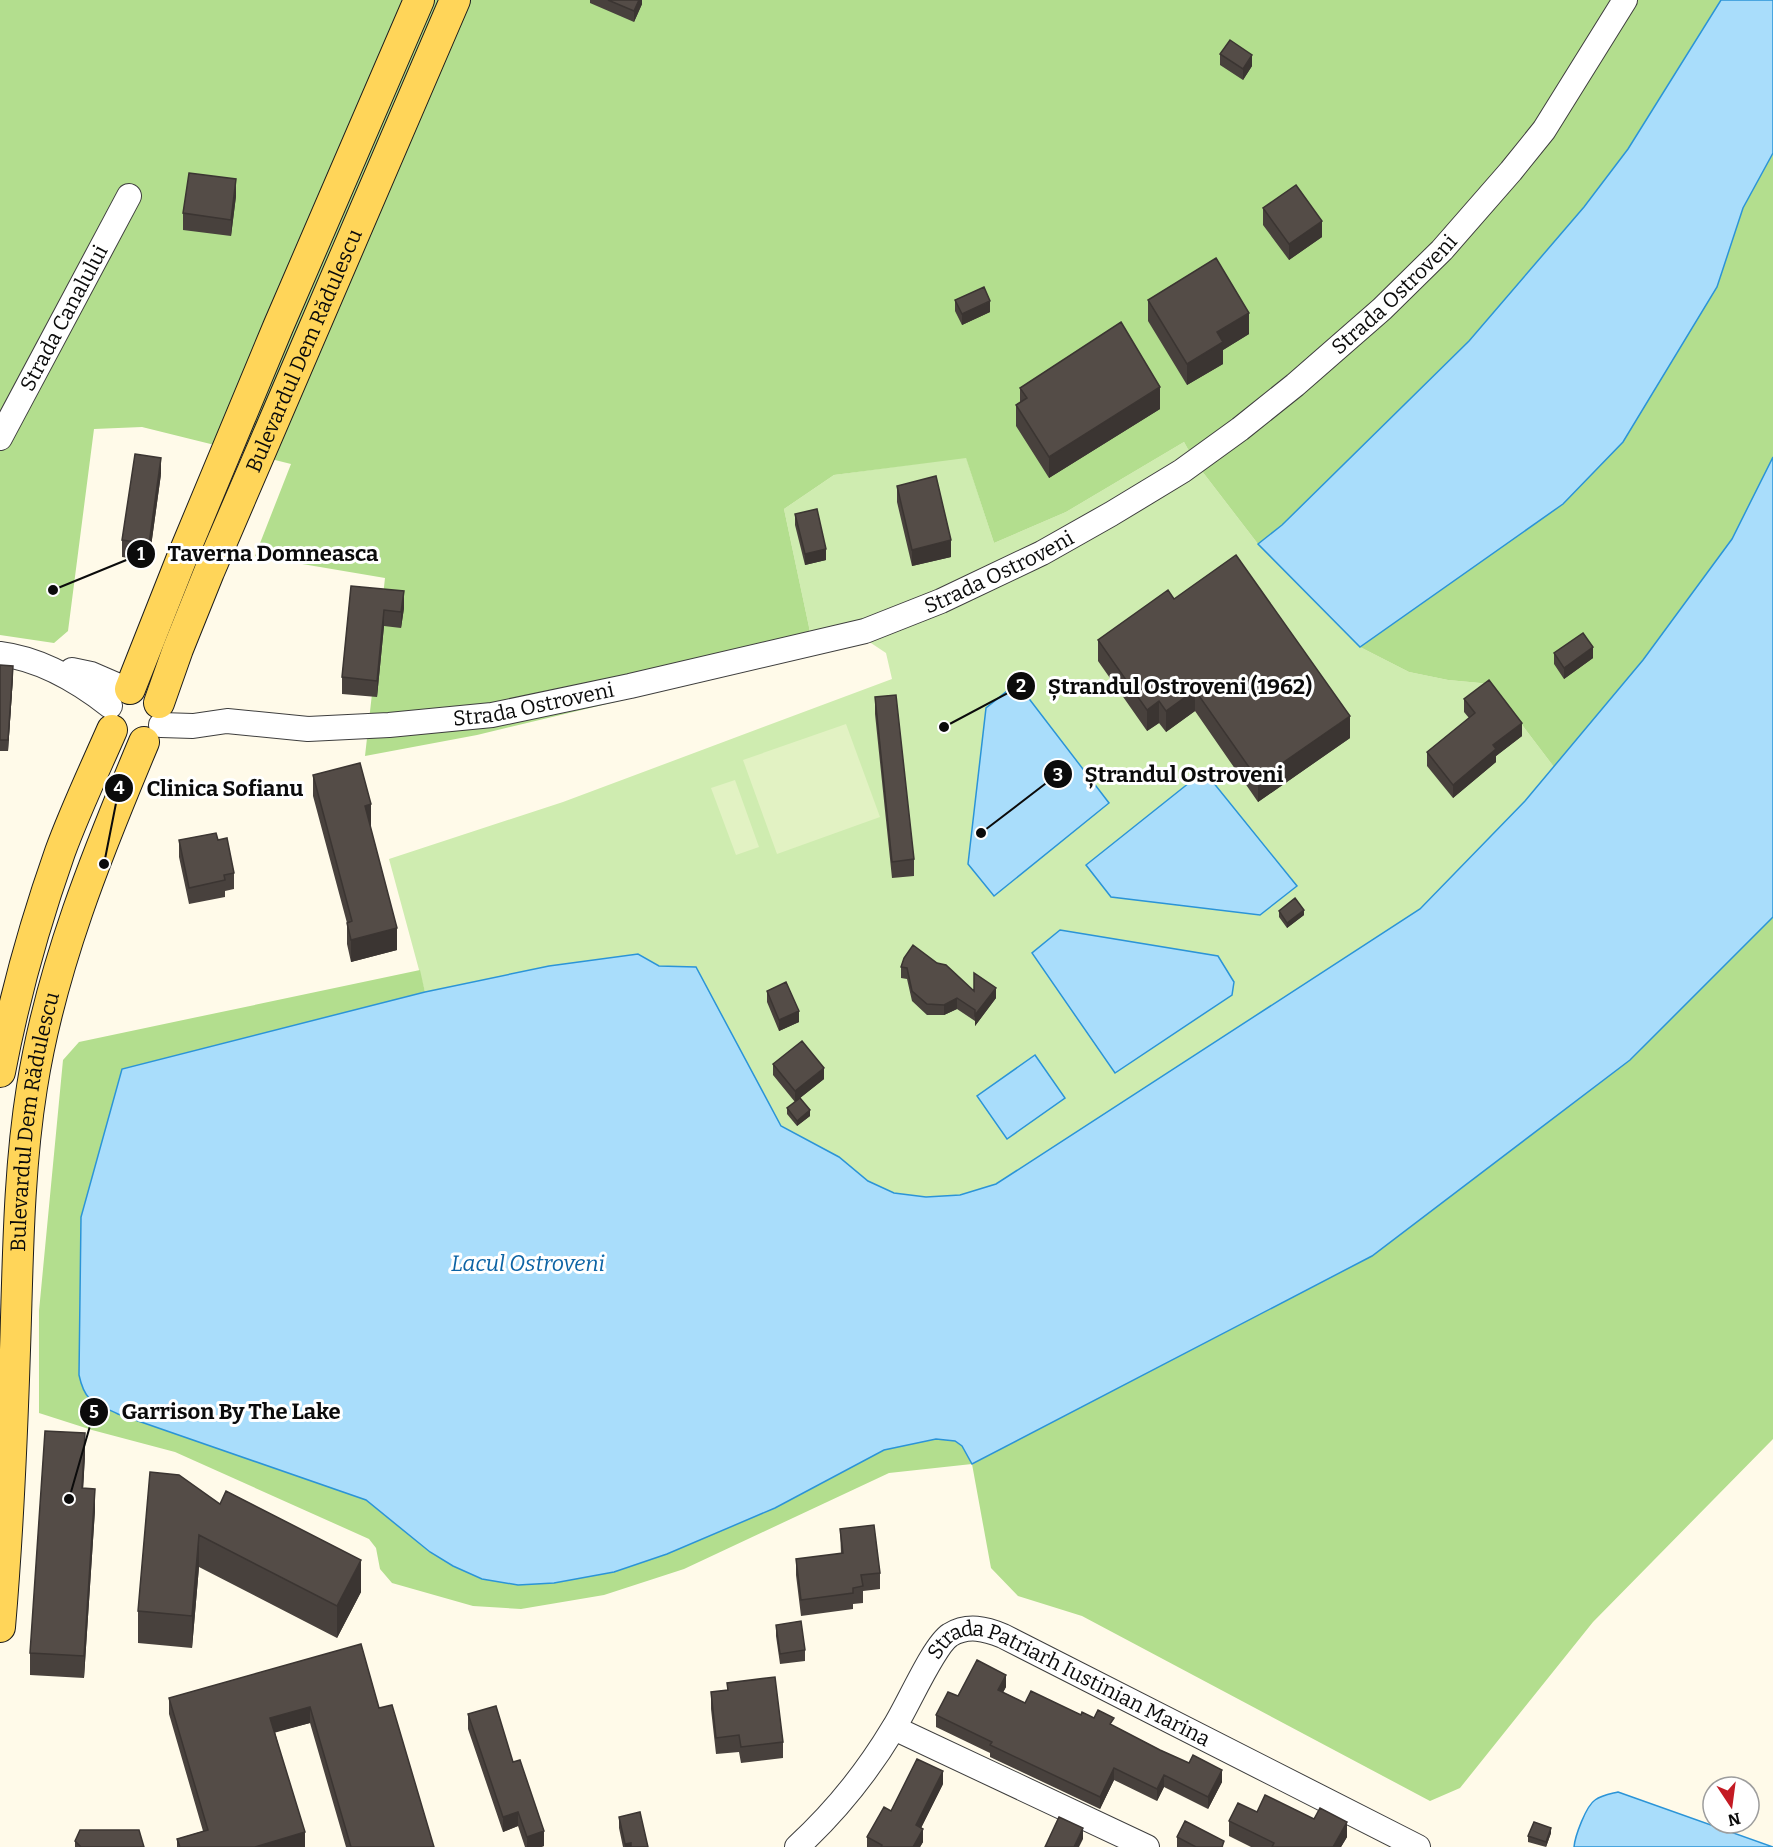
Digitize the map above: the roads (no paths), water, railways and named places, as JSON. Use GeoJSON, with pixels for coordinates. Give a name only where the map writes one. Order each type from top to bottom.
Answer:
{"type":"FeatureCollection","features":[{"type":"Feature","properties":{"kind":"main road","name":"Bulevardul Dem Rădulescu"},"geometry":{"type":"LineString","coordinates":[[0,1072],[27,957],[65,840],[278,327],[420,0]]}},
{"type":"Feature","properties":{"kind":"main road","name":"Bulevardul Dem Rădulescu"},"geometry":{"type":"LineString","coordinates":[[0,1627],[12,1457],[23,1155],[32,1086],[47,1017],[93,863],[156,719],[178,649],[455,0]]}},
{"type":"Feature","properties":{"kind":"main road"},"geometry":{"type":"LineString","coordinates":[[147,692],[156,719],[129,743],[122,740],[120,704],[147,692]]}},
{"type":"Feature","properties":{"kind":"street","name":"Strada Ostroveni"},"geometry":{"type":"LineString","coordinates":[[156,719],[193,726],[227,721],[308,729],[492,715],[865,631],[946,599],[1042,553],[1182,471],[1295,385],[1382,309],[1442,250],[1544,130],[1625,0]]}},
{"type":"Feature","properties":{"kind":"street","name":"Strada Canalului"},"geometry":{"type":"LineString","coordinates":[[0,438],[129,196]]}},
{"type":"Feature","properties":{"kind":"street"},"geometry":{"type":"LineString","coordinates":[[0,654],[91,674],[120,704]]}},
{"type":"Feature","properties":{"kind":"street","name":"Strada Patriarh Iustinian Marina"},"geometry":{"type":"LineString","coordinates":[[797,1847],[828,1818],[855,1785],[894,1728],[938,1648],[949,1636],[962,1629],[976,1628],[988,1630],[1418,1847]]}},
{"type":"Feature","properties":{"kind":"street"},"geometry":{"type":"LineString","coordinates":[[894,1728],[1147,1847]]}},
{"type":"Feature","properties":{"kind":"water"},"geometry":{"type":"Polygon","coordinates":[[[1721,0],[1773,0],[1773,153],[1743,208],[1717,287],[1623,442],[1563,504],[1360,647],[1258,544],[1282,525],[1469,341],[1584,207],[1628,149],[1721,0]]]}},
{"type":"Feature","properties":{"kind":"water","name":"Lacul Ostroveni"},"geometry":{"type":"Polygon","coordinates":[[[1773,457],[1773,917],[1630,1060],[1372,1256],[972,1464],[962,1446],[955,1441],[936,1439],[884,1450],[775,1508],[667,1554],[614,1572],[554,1583],[518,1585],[482,1579],[453,1566],[430,1552],[366,1500],[118,1414],[92,1401],[84,1391],[79,1375],[81,1217],[122,1069],[425,992],[549,966],[638,954],[659,966],[696,967],[781,1126],[839,1157],[868,1181],[894,1193],[926,1197],[960,1195],[996,1184],[1420,909],[1525,801],[1643,660],[1732,539],[1773,457]]]}},
{"type":"Feature","properties":{"kind":"water"},"geometry":{"type":"Polygon","coordinates":[[[1017,683],[1109,803],[994,896],[968,864],[986,708],[1017,683]]]}},
{"type":"Feature","properties":{"kind":"water"},"geometry":{"type":"Polygon","coordinates":[[[1204,771],[1297,886],[1260,915],[1111,897],[1086,865],[1204,771]]]}},
{"type":"Feature","properties":{"kind":"water"},"geometry":{"type":"Polygon","coordinates":[[[1060,930],[1218,956],[1234,982],[1232,995],[1115,1073],[1032,953],[1060,930]]]}},
{"type":"Feature","properties":{"kind":"water"},"geometry":{"type":"Polygon","coordinates":[[[1035,1055],[1065,1098],[1007,1139],[977,1096],[1035,1055]]]}},
{"type":"Feature","properties":{"kind":"water"},"geometry":{"type":"Polygon","coordinates":[[[1618,1792],[1701,1821],[1701,1835],[1739,1835],[1773,1847],[1574,1847],[1576,1836],[1588,1808],[1600,1797],[1618,1792]]]}},
{"type":"Feature","properties":{"kind":"place","name":"Taverna Domneasca"},"geometry":{"type":"Point","coordinates":[53,590]}},
{"type":"Feature","properties":{"kind":"place","name":"Ștrandul Ostroveni (1962)"},"geometry":{"type":"Point","coordinates":[944,727]}},
{"type":"Feature","properties":{"kind":"place","name":"Ștrandul Ostroveni"},"geometry":{"type":"Point","coordinates":[981,833]}},
{"type":"Feature","properties":{"kind":"place","name":"Clinica Sofianu"},"geometry":{"type":"Point","coordinates":[104,864]}},
{"type":"Feature","properties":{"kind":"place","name":"Garrison By The Lake"},"geometry":{"type":"Point","coordinates":[69,1499]}}]}
